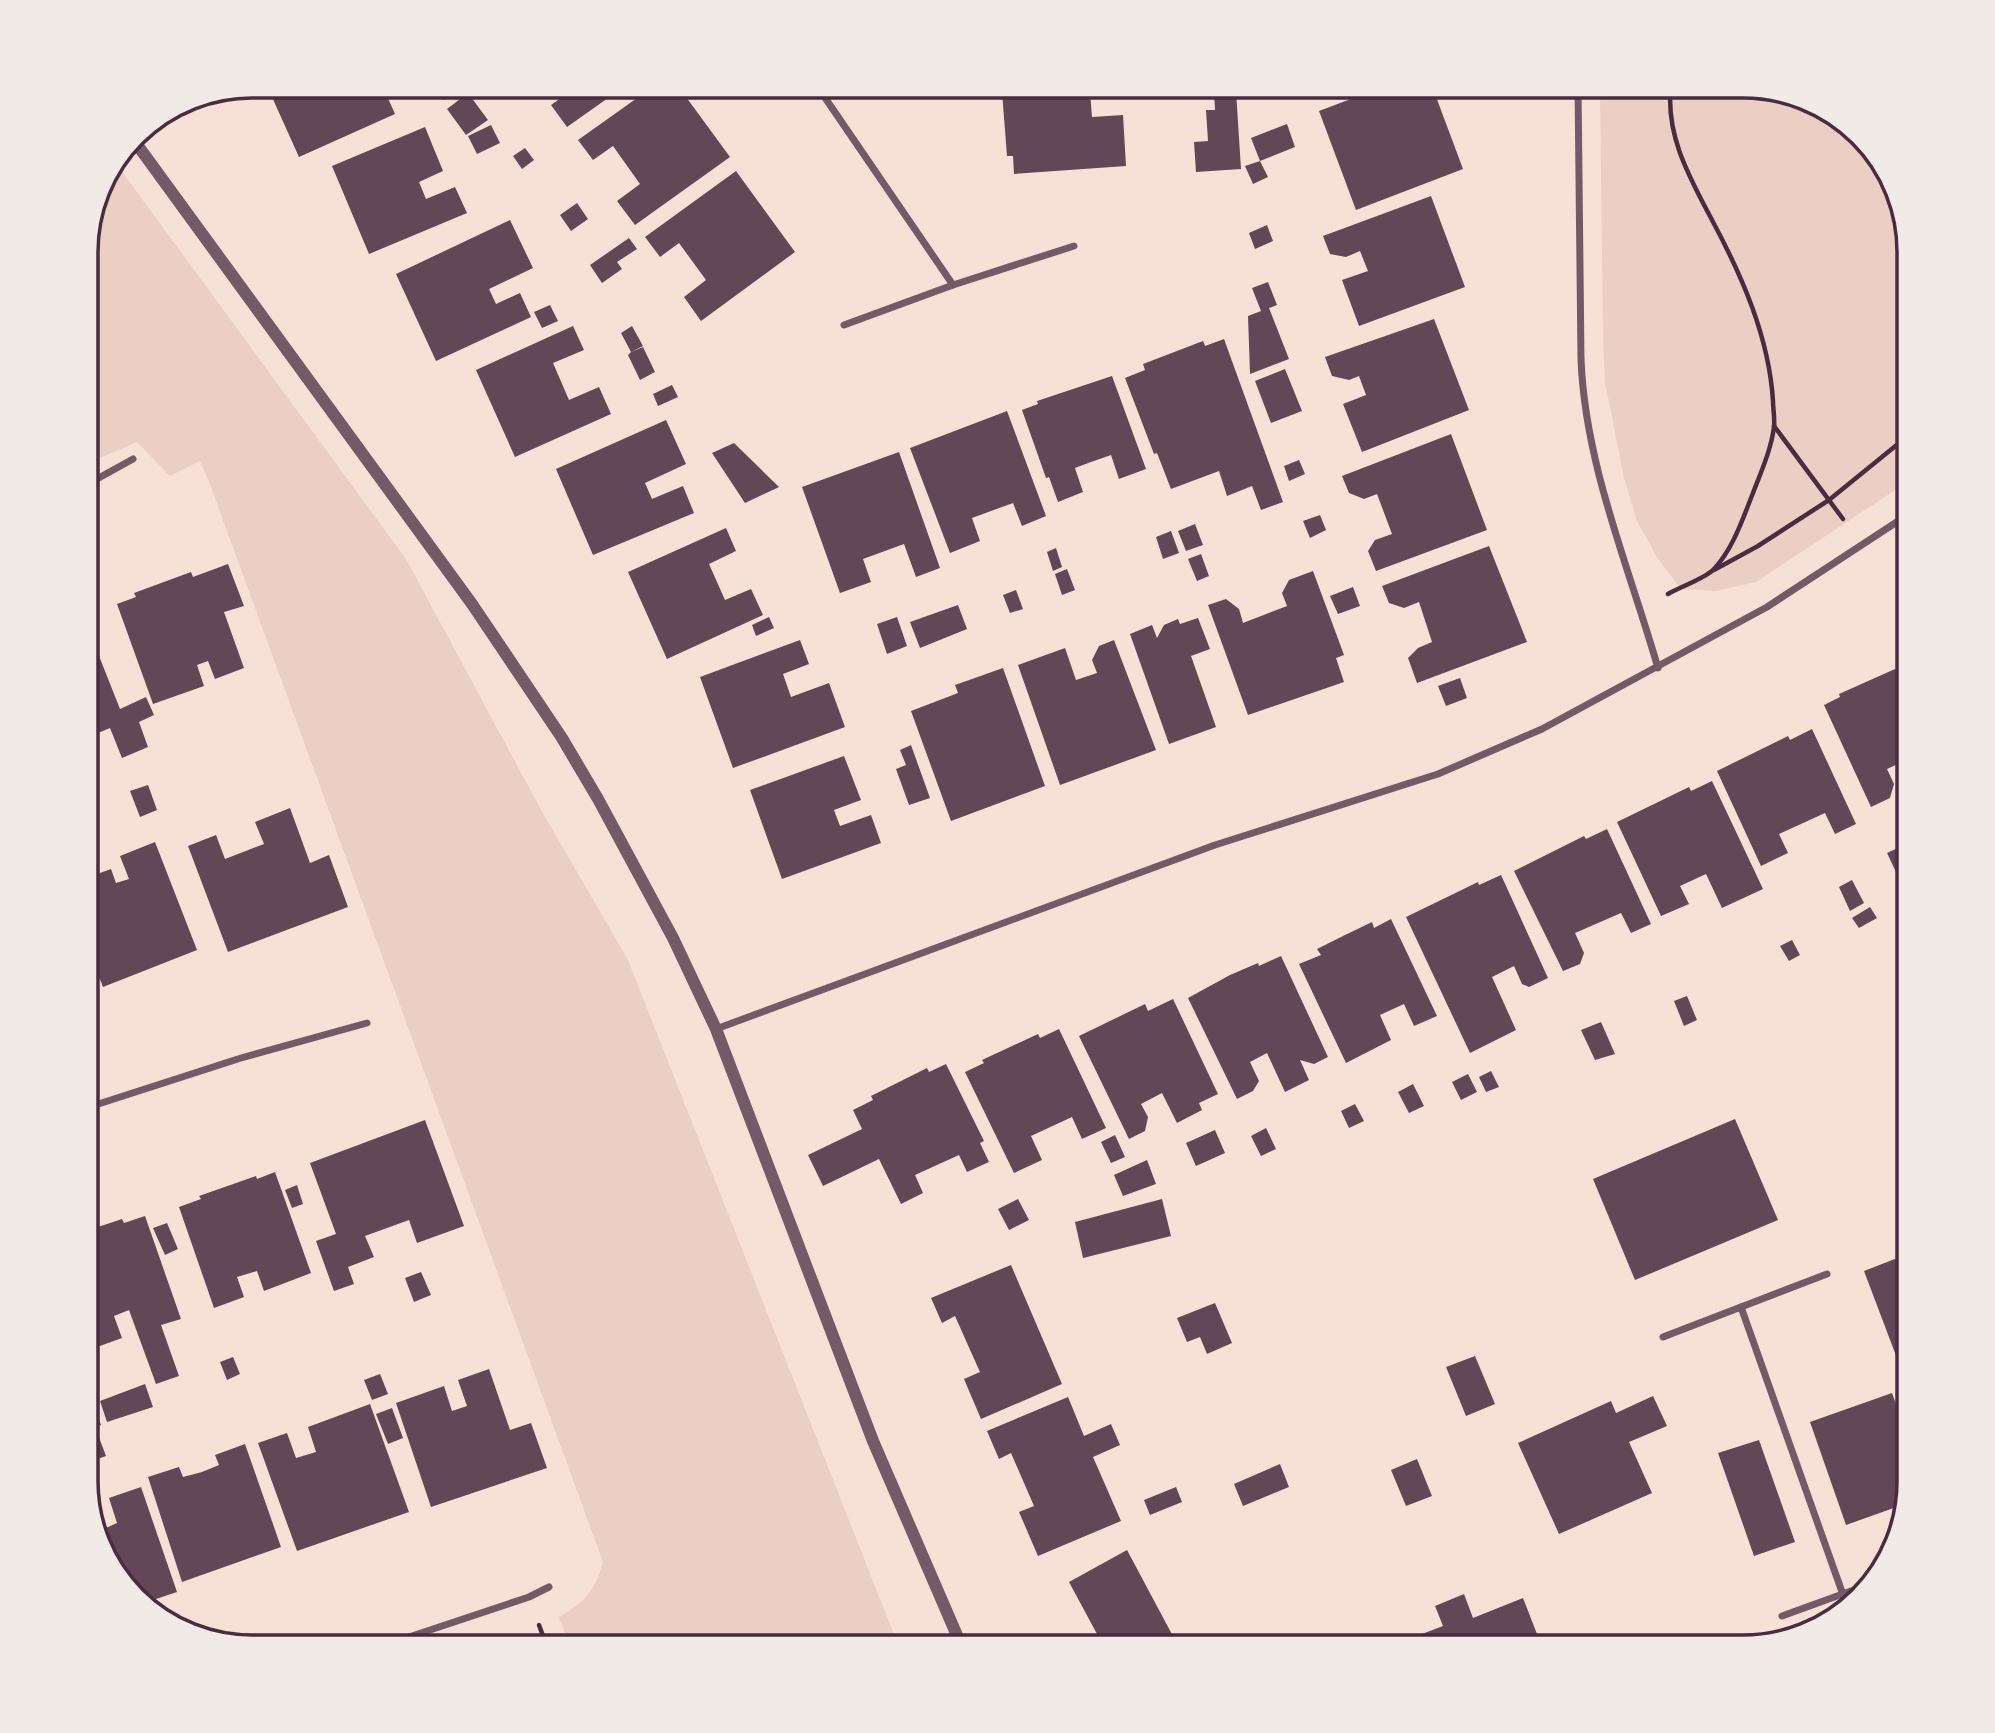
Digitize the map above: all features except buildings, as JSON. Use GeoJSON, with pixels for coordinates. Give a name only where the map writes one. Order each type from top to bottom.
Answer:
{"type":"FeatureCollection","features":[{"type":"Feature","properties":{"kind":"street"},"geometry":{"type":"LineString","coordinates":[[825,98],[953,285]]}},
{"type":"Feature","properties":{"kind":"street"},"geometry":{"type":"LineString","coordinates":[[1578,98],[1582,370],[1592,444],[1658,668]]}},
{"type":"Feature","properties":{"kind":"street"},"geometry":{"type":"LineString","coordinates":[[139,147],[472,604],[527,684],[598,799],[673,939],[716,1029],[873,1441],[957,1635]]}},
{"type":"Feature","properties":{"kind":"street"},"geometry":{"type":"LineString","coordinates":[[844,325],[953,285],[1074,246]]}},
{"type":"Feature","properties":{"kind":"street"},"geometry":{"type":"LineString","coordinates":[[98,478],[133,459]]}},
{"type":"Feature","properties":{"kind":"street"},"geometry":{"type":"LineString","coordinates":[[716,1029],[1215,845],[1438,774],[1542,729],[1658,668],[1766,607],[1897,522]]}},
{"type":"Feature","properties":{"kind":"street"},"geometry":{"type":"LineString","coordinates":[[98,1104],[241,1058],[367,1023]]}},
{"type":"Feature","properties":{"kind":"street"},"geometry":{"type":"LineString","coordinates":[[1663,1337],[1827,1274]]}},
{"type":"Feature","properties":{"kind":"street"},"geometry":{"type":"LineString","coordinates":[[1741,1307],[1844,1598]]}},
{"type":"Feature","properties":{"kind":"street"},"geometry":{"type":"LineString","coordinates":[[415,1635],[529,1597],[549,1587]]}},
{"type":"Feature","properties":{"kind":"street"},"geometry":{"type":"LineString","coordinates":[[1782,1616],[1851,1591]]}},
{"type":"Feature","properties":{"kind":"path"},"geometry":{"type":"LineString","coordinates":[[1670,98],[1672,131],[1691,183],[1730,254],[1757,323],[1767,355],[1774,426],[1767,458],[1748,506],[1734,538],[1713,570]]}},
{"type":"Feature","properties":{"kind":"path"},"geometry":{"type":"LineString","coordinates":[[1774,426],[1862,545]]}},
{"type":"Feature","properties":{"kind":"path"},"geometry":{"type":"LineString","coordinates":[[1641,607],[1758,547],[1829,500],[1897,445]]}},
{"type":"Feature","properties":{"kind":"shaded area"},"geometry":{"type":"Polygon","coordinates":[[[1600,98],[1763,99],[1783,103],[1820,119],[1845,136],[1865,158],[1881,184],[1894,222],[1897,252],[1897,489],[1756,582],[1716,591],[1681,589],[1658,559],[1637,521],[1624,478],[1605,382],[1600,98]]]}},
{"type":"Feature","properties":{"kind":"shaded area"},"geometry":{"type":"Polygon","coordinates":[[[121,171],[406,559],[540,808],[628,960],[894,1635],[566,1635],[559,1617],[588,1595],[603,1562],[208,479],[200,461],[170,476],[137,442],[100,458],[98,242],[103,212],[121,171]]]}}]}
